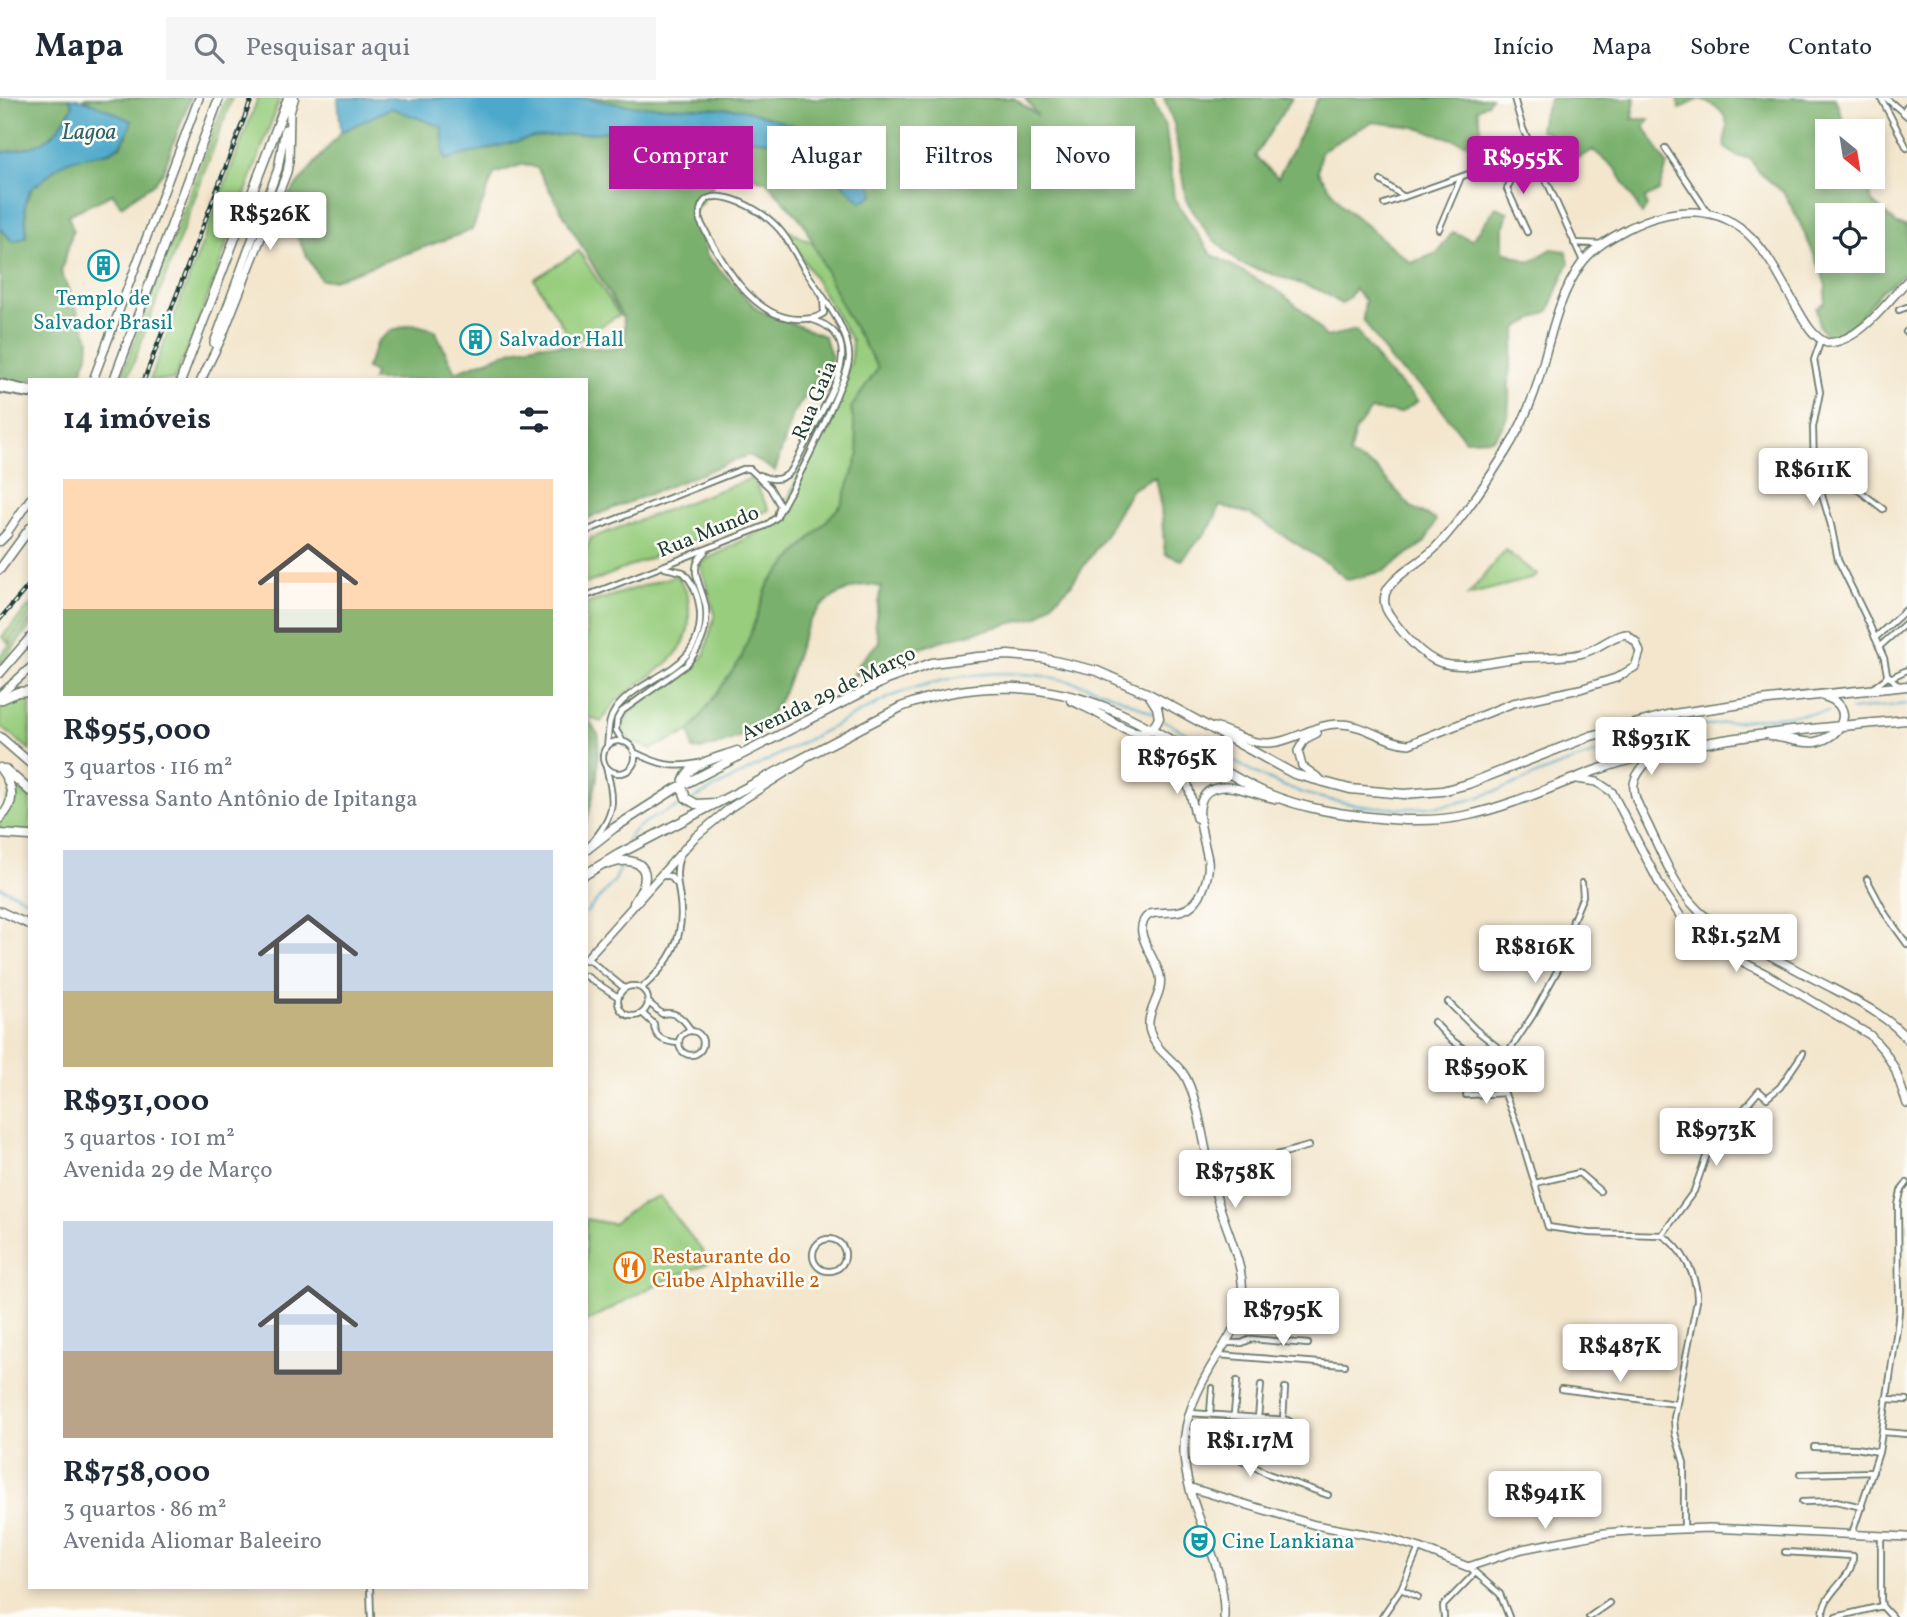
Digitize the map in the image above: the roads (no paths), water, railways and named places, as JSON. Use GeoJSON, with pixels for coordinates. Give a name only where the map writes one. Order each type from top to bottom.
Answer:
{"type":"FeatureCollection","features":[{"type":"Feature","properties":{"kind":"main road"},"geometry":{"type":"LineString","coordinates":[[94,378],[199,98]]}},
{"type":"Feature","properties":{"kind":"main road"},"geometry":{"type":"LineString","coordinates":[[115,378],[219,98]]}},
{"type":"Feature","properties":{"kind":"main road"},"geometry":{"type":"LineString","coordinates":[[183,378],[288,98]]}},
{"type":"Feature","properties":{"kind":"main road"},"geometry":{"type":"LineString","coordinates":[[202,378],[278,169],[293,98]]}},
{"type":"Feature","properties":{"kind":"main road"},"geometry":{"type":"LineString","coordinates":[[1203,724],[1250,741],[1264,743],[1278,742],[1330,724],[1352,725],[1402,744],[1416,742],[1513,703],[1580,689],[1616,678],[1631,671],[1639,662],[1639,647],[1632,637],[1626,634],[1574,655],[1524,657],[1458,665],[1441,663],[1423,651],[1393,620],[1385,606],[1384,598],[1388,589],[1437,546],[1511,443],[1534,392],[1560,306],[1583,262],[1602,244],[1635,225],[1658,216],[1694,212],[1735,223],[1755,241],[1812,331],[1827,343],[1838,342],[1853,334],[1907,281]]}},
{"type":"Feature","properties":{"kind":"main road"},"geometry":{"type":"LineString","coordinates":[[2,540],[28,502]]}},
{"type":"Feature","properties":{"kind":"main road"},"geometry":{"type":"LineString","coordinates":[[0,569],[28,529]]}},
{"type":"Feature","properties":{"kind":"main road"},"geometry":{"type":"LineString","coordinates":[[0,673],[28,640]]}},
{"type":"Feature","properties":{"kind":"main road","name":"Avenida 29 de Março"},"geometry":{"type":"LineString","coordinates":[[588,848],[614,828],[683,787],[779,734],[886,680],[932,663],[978,657],[1008,655],[1061,661],[1097,671],[1149,694],[1281,768],[1309,780],[1382,793],[1442,791],[1478,780],[1591,736],[1644,721],[1715,706],[1904,687]]}},
{"type":"Feature","properties":{"kind":"main road"},"geometry":{"type":"LineString","coordinates":[[0,695],[28,670]]}},
{"type":"Feature","properties":{"kind":"main road"},"geometry":{"type":"LineString","coordinates":[[588,872],[901,707],[933,696],[999,687],[1052,691],[1101,705],[1254,787],[1290,803]]}},
{"type":"Feature","properties":{"kind":"main road"},"geometry":{"type":"LineString","coordinates":[[0,700],[18,692],[28,691]]}},
{"type":"Feature","properties":{"kind":"main road"},"geometry":{"type":"LineString","coordinates":[[1052,691],[1125,730],[1154,732],[1178,756],[1185,772],[1205,850]]}},
{"type":"Feature","properties":{"kind":"main road"},"geometry":{"type":"LineString","coordinates":[[1149,694],[1159,713],[1154,732]]}},
{"type":"Feature","properties":{"kind":"main road"},"geometry":{"type":"LineString","coordinates":[[1762,734],[1813,742],[1826,737],[1839,727],[1843,716],[1840,706],[1831,698],[1815,694]]}},
{"type":"Feature","properties":{"kind":"main road"},"geometry":{"type":"LineString","coordinates":[[1224,1617],[1219,1573],[1191,1488],[1184,1454],[1189,1413],[1194,1398],[1240,1314],[1242,1283],[1188,1082],[1183,1073],[1158,1048],[1150,1032],[1150,1017],[1161,981],[1157,966],[1144,941],[1141,926],[1150,914],[1184,910],[1194,903],[1203,888],[1208,869],[1199,807],[1203,798],[1213,789],[1229,787],[1323,811],[1372,818],[1443,819],[1498,807],[1570,779],[1656,753],[1762,734],[1907,720]]}},
{"type":"Feature","properties":{"kind":"main road"},"geometry":{"type":"LineString","coordinates":[[1331,785],[1302,766],[1298,751],[1300,745],[1318,732],[1352,725]]}},
{"type":"Feature","properties":{"kind":"main road"},"geometry":{"type":"LineString","coordinates":[[723,801],[702,804],[692,803],[686,798],[683,787],[689,772],[699,762],[734,752],[779,734]]}},
{"type":"Feature","properties":{"kind":"main road"},"geometry":{"type":"LineString","coordinates":[[2,739],[28,756]]}},
{"type":"Feature","properties":{"kind":"main road"},"geometry":{"type":"LineString","coordinates":[[2,739],[28,761]]}},
{"type":"Feature","properties":{"kind":"main road"},"geometry":{"type":"LineString","coordinates":[[588,958],[694,838],[731,807],[830,746]]}},
{"type":"Feature","properties":{"kind":"main road"},"geometry":{"type":"LineString","coordinates":[[1656,753],[1632,783],[1636,799],[1672,874],[1705,917],[1773,958],[1854,1000],[1888,1021],[1907,1039]]}},
{"type":"Feature","properties":{"kind":"main road"},"geometry":{"type":"LineString","coordinates":[[0,767],[28,789]]}},
{"type":"Feature","properties":{"kind":"main road"},"geometry":{"type":"LineString","coordinates":[[0,767],[13,794],[7,811],[0,818]]}},
{"type":"Feature","properties":{"kind":"main road"},"geometry":{"type":"LineString","coordinates":[[1570,779],[1594,781],[1612,792],[1661,887],[1683,920],[1699,936],[1870,1035],[1895,1069],[1906,1102]]}},
{"type":"Feature","properties":{"kind":"main road"},"geometry":{"type":"LineString","coordinates":[[0,834],[28,836]]}},
{"type":"Feature","properties":{"kind":"main road"},"geometry":{"type":"LineString","coordinates":[[588,872],[618,861],[631,860],[639,864],[645,883],[634,903]]}},
{"type":"Feature","properties":{"kind":"main road"},"geometry":{"type":"LineString","coordinates":[[0,911],[28,924]]}},
{"type":"Feature","properties":{"kind":"main road"},"geometry":{"type":"LineString","coordinates":[[1191,1488],[1315,1525],[1379,1536],[1473,1568],[1521,1549],[1594,1535],[1684,1528],[1907,1536]]}},
{"type":"Feature","properties":{"kind":"street"},"geometry":{"type":"LineString","coordinates":[[1514,98],[1532,151],[1583,262]]}},
{"type":"Feature","properties":{"kind":"street"},"geometry":{"type":"LineString","coordinates":[[1884,98],[1905,114],[1907,106]]}},
{"type":"Feature","properties":{"kind":"street"},"geometry":{"type":"LineString","coordinates":[[1884,98],[1907,148]]}},
{"type":"Feature","properties":{"kind":"street"},"geometry":{"type":"LineString","coordinates":[[1665,148],[1709,214]]}},
{"type":"Feature","properties":{"kind":"street"},"geometry":{"type":"LineString","coordinates":[[1384,204],[1520,159],[1532,151]]}},
{"type":"Feature","properties":{"kind":"street"},"geometry":{"type":"LineString","coordinates":[[1520,159],[1507,190],[1527,232]]}},
{"type":"Feature","properties":{"kind":"street"},"geometry":{"type":"LineString","coordinates":[[1439,229],[1461,177]]}},
{"type":"Feature","properties":{"kind":"street"},"geometry":{"type":"LineString","coordinates":[[1381,181],[1405,198]]}},
{"type":"Feature","properties":{"kind":"street","name":"Rua Gaia"},"geometry":{"type":"LineString","coordinates":[[750,469],[769,479],[779,479],[787,475],[833,390],[842,363],[842,346],[828,326],[810,319],[792,319],[773,313],[736,282],[700,221],[702,206],[710,198],[738,200],[772,222],[786,237],[835,316],[846,339],[848,368],[778,514]]}},
{"type":"Feature","properties":{"kind":"street"},"geometry":{"type":"LineString","coordinates":[[1574,243],[1602,244]]}},
{"type":"Feature","properties":{"kind":"street"},"geometry":{"type":"LineString","coordinates":[[810,319],[824,313],[823,298]]}},
{"type":"Feature","properties":{"kind":"street"},"geometry":{"type":"LineString","coordinates":[[1899,310],[1907,307]]}},
{"type":"Feature","properties":{"kind":"street"},"geometry":{"type":"LineString","coordinates":[[1822,340],[1814,360],[1820,392],[1813,427],[1813,459],[1838,560],[1879,647],[1887,677],[1904,687]]}},
{"type":"Feature","properties":{"kind":"street"},"geometry":{"type":"LineString","coordinates":[[0,383],[28,391]]}},
{"type":"Feature","properties":{"kind":"street"},"geometry":{"type":"LineString","coordinates":[[0,389],[28,392]]}},
{"type":"Feature","properties":{"kind":"street"},"geometry":{"type":"LineString","coordinates":[[1813,459],[1883,509]]}},
{"type":"Feature","properties":{"kind":"street","name":"Rua Mundo"},"geometry":{"type":"LineString","coordinates":[[588,530],[734,471],[750,469],[777,496],[780,505],[778,514],[769,524],[588,596]]}},
{"type":"Feature","properties":{"kind":"street"},"geometry":{"type":"LineString","coordinates":[[699,762],[676,767],[665,765],[636,753],[623,742],[616,730],[621,712],[681,669],[694,655],[706,627],[706,609],[696,577],[695,564],[701,555],[712,547]]}},
{"type":"Feature","properties":{"kind":"street"},"geometry":{"type":"LineString","coordinates":[[588,846],[608,821],[612,808],[612,784],[604,756],[610,719],[620,704],[677,665],[691,648],[697,633],[700,610],[690,582],[678,570],[660,568]]}},
{"type":"Feature","properties":{"kind":"street"},"geometry":{"type":"LineString","coordinates":[[1875,638],[1907,610]]}},
{"type":"Feature","properties":{"kind":"street"},"geometry":{"type":"LineString","coordinates":[[1879,647],[1907,622]]}},
{"type":"Feature","properties":{"kind":"street"},"geometry":{"type":"LineString","coordinates":[[1870,690],[1887,677],[1898,676],[1907,670]]}},
{"type":"Feature","properties":{"kind":"street"},"geometry":{"type":"LineString","coordinates":[[607,747],[615,742],[623,742]]}},
{"type":"Feature","properties":{"kind":"street"},"geometry":{"type":"LineString","coordinates":[[606,766],[614,772],[624,772],[632,765],[636,753]]}},
{"type":"Feature","properties":{"kind":"street"},"geometry":{"type":"LineString","coordinates":[[642,988],[660,970],[678,941],[681,913],[676,869],[681,852]]}},
{"type":"Feature","properties":{"kind":"street"},"geometry":{"type":"LineString","coordinates":[[659,876],[670,876],[677,883]]}},
{"type":"Feature","properties":{"kind":"street"},"geometry":{"type":"LineString","coordinates":[[1867,879],[1886,915],[1907,944]]}},
{"type":"Feature","properties":{"kind":"street"},"geometry":{"type":"LineString","coordinates":[[1499,1079],[1506,1054],[1533,1015],[1568,951],[1573,920],[1583,896],[1581,883]]}},
{"type":"Feature","properties":{"kind":"street"},"geometry":{"type":"LineString","coordinates":[[588,960],[624,988]]}},
{"type":"Feature","properties":{"kind":"street"},"geometry":{"type":"LineString","coordinates":[[588,977],[618,997]]}},
{"type":"Feature","properties":{"kind":"street"},"geometry":{"type":"LineString","coordinates":[[648,1002],[642,1013],[633,1016],[624,1014],[618,1006],[618,997],[624,988],[642,988],[648,1002],[662,1014]]}},
{"type":"Feature","properties":{"kind":"street"},"geometry":{"type":"LineString","coordinates":[[1448,1002],[1506,1054]]}},
{"type":"Feature","properties":{"kind":"street"},"geometry":{"type":"LineString","coordinates":[[670,1012],[676,1015],[691,1031],[698,1033],[703,1046],[699,1053],[692,1056],[684,1054],[679,1043],[661,1039],[654,1031],[654,1024],[662,1014],[670,1012]]}},
{"type":"Feature","properties":{"kind":"street"},"geometry":{"type":"LineString","coordinates":[[642,1013],[654,1024]]}},
{"type":"Feature","properties":{"kind":"street"},"geometry":{"type":"LineString","coordinates":[[1434,1022],[1449,1038],[1483,1063],[1499,1079],[1535,1183],[1545,1224],[1550,1228],[1611,1234],[1661,1235],[1669,1239],[1685,1260],[1695,1282],[1697,1294],[1673,1427],[1684,1463],[1684,1528]]}},
{"type":"Feature","properties":{"kind":"street"},"geometry":{"type":"LineString","coordinates":[[679,1043],[684,1033],[691,1031]]}},
{"type":"Feature","properties":{"kind":"street"},"geometry":{"type":"LineString","coordinates":[[1661,1235],[1694,1191],[1707,1154],[1759,1091],[1767,1098],[1774,1093],[1787,1079],[1803,1053]]}},
{"type":"Feature","properties":{"kind":"street"},"geometry":{"type":"LineString","coordinates":[[1466,1094],[1505,1093]]}},
{"type":"Feature","properties":{"kind":"street"},"geometry":{"type":"LineString","coordinates":[[1212,1173],[1309,1146]]}},
{"type":"Feature","properties":{"kind":"street"},"geometry":{"type":"LineString","coordinates":[[1535,1183],[1579,1173],[1600,1191]]}},
{"type":"Feature","properties":{"kind":"street"},"geometry":{"type":"LineString","coordinates":[[1852,1534],[1873,1472],[1882,1432],[1899,1310],[1898,1205],[1901,1191],[1907,1183]]}},
{"type":"Feature","properties":{"kind":"street"},"geometry":{"type":"LineString","coordinates":[[830,1239],[839,1243],[845,1252],[841,1266],[828,1271],[819,1267],[814,1260],[816,1246],[830,1239]]}},
{"type":"Feature","properties":{"kind":"street"},"geometry":{"type":"LineString","coordinates":[[1226,1343],[1242,1343],[1251,1339],[1308,1344]]}},
{"type":"Feature","properties":{"kind":"street"},"geometry":{"type":"LineString","coordinates":[[1218,1355],[1345,1366]]}},
{"type":"Feature","properties":{"kind":"street"},"geometry":{"type":"LineString","coordinates":[[1234,1414],[1237,1381]]}},
{"type":"Feature","properties":{"kind":"street"},"geometry":{"type":"LineString","coordinates":[[1258,1418],[1261,1385]]}},
{"type":"Feature","properties":{"kind":"street"},"geometry":{"type":"LineString","coordinates":[[1210,1413],[1212,1388]]}},
{"type":"Feature","properties":{"kind":"street"},"geometry":{"type":"LineString","coordinates":[[1277,1437],[1286,1388]]}},
{"type":"Feature","properties":{"kind":"street"},"geometry":{"type":"LineString","coordinates":[[1562,1389],[1676,1404]]}},
{"type":"Feature","properties":{"kind":"street"},"geometry":{"type":"LineString","coordinates":[[1886,1399],[1907,1400]]}},
{"type":"Feature","properties":{"kind":"street"},"geometry":{"type":"LineString","coordinates":[[1189,1413],[1234,1414],[1281,1420],[1292,1423],[1291,1437]]}},
{"type":"Feature","properties":{"kind":"street"},"geometry":{"type":"LineString","coordinates":[[1265,1439],[1267,1418]]}},
{"type":"Feature","properties":{"kind":"street"},"geometry":{"type":"LineString","coordinates":[[1186,1431],[1268,1474],[1328,1496]]}},
{"type":"Feature","properties":{"kind":"street"},"geometry":{"type":"LineString","coordinates":[[1882,1432],[1907,1434]]}},
{"type":"Feature","properties":{"kind":"street"},"geometry":{"type":"LineString","coordinates":[[1814,1447],[1856,1448],[1878,1452]]}},
{"type":"Feature","properties":{"kind":"street"},"geometry":{"type":"LineString","coordinates":[[1800,1474],[1873,1472]]}},
{"type":"Feature","properties":{"kind":"street"},"geometry":{"type":"LineString","coordinates":[[1802,1502],[1836,1501],[1862,1507]]}},
{"type":"Feature","properties":{"kind":"street"},"geometry":{"type":"LineString","coordinates":[[1881,1535],[1882,1606],[1892,1617]]}},
{"type":"Feature","properties":{"kind":"street"},"geometry":{"type":"LineString","coordinates":[[1382,1617],[1401,1589],[1420,1548]]}},
{"type":"Feature","properties":{"kind":"street"},"geometry":{"type":"LineString","coordinates":[[1785,1552],[1853,1556],[1850,1570],[1826,1599],[1823,1617]]}},
{"type":"Feature","properties":{"kind":"street"},"geometry":{"type":"LineString","coordinates":[[1443,1616],[1442,1608],[1473,1568],[1500,1594],[1509,1617]]}},
{"type":"Feature","properties":{"kind":"street"},"geometry":{"type":"LineString","coordinates":[[370,1589],[371,1617]]}},
{"type":"Feature","properties":{"kind":"street"},"geometry":{"type":"LineString","coordinates":[[1401,1589],[1418,1597]]}},
{"type":"Feature","properties":{"kind":"street"},"geometry":{"type":"LineString","coordinates":[[1589,1617],[1609,1603]]}},
{"type":"Feature","properties":{"kind":"street"},"geometry":{"type":"LineString","coordinates":[[1836,1617],[1882,1606]]}},
{"type":"Feature","properties":{"kind":"water","name":"Lagoa"},"geometry":{"type":"Polygon","coordinates":[[[69,98],[93,103],[132,121],[117,147],[65,162],[32,187],[25,205],[26,237],[13,242],[0,228],[0,153],[36,145],[51,136],[73,106],[69,98]]]}},
{"type":"Feature","properties":{"kind":"water"},"geometry":{"type":"Polygon","coordinates":[[[338,98],[582,98],[632,106],[742,109],[795,126],[767,126],[767,141],[753,139],[753,126],[609,126],[609,131],[534,137],[445,160],[442,127],[391,108],[341,132],[338,98]]]}},
{"type":"Feature","properties":{"kind":"water"},"geometry":{"type":"Polygon","coordinates":[[[848,189],[873,189],[874,194],[861,202],[848,189]]]}},
{"type":"Feature","properties":{"kind":"waterway"},"geometry":{"type":"LineString","coordinates":[[693,799],[890,697],[958,677],[1023,674],[1056,678],[1088,686],[1153,714]]}},
{"type":"Feature","properties":{"kind":"waterway"},"geometry":{"type":"LineString","coordinates":[[1851,710],[1907,704]]}},
{"type":"Feature","properties":{"kind":"waterway"},"geometry":{"type":"LineString","coordinates":[[1165,721],[1251,771],[1287,788],[1346,803],[1408,808],[1449,804],[1481,797],[1575,760],[1675,731],[1829,712]]}},
{"type":"Feature","properties":{"kind":"waterway"},"geometry":{"type":"LineString","coordinates":[[627,844],[630,836],[643,824],[685,803]]}},
{"type":"Feature","properties":{"kind":"waterway"},"geometry":{"type":"LineString","coordinates":[[588,911],[615,880],[621,867]]}},
{"type":"Feature","properties":{"kind":"waterway"},"geometry":{"type":"LineString","coordinates":[[0,887],[28,900]]}},
{"type":"Feature","properties":{"kind":"railway"},"geometry":{"type":"LineString","coordinates":[[145,378],[252,98]]}},
{"type":"Feature","properties":{"kind":"railway"},"geometry":{"type":"LineString","coordinates":[[0,619],[28,586]]}},
{"type":"Feature","properties":{"kind":"place","name":"Templo de Salvador Brasil"},"geometry":{"type":"Point","coordinates":[103,266]}},
{"type":"Feature","properties":{"kind":"place","name":"Salvador Hall"},"geometry":{"type":"Point","coordinates":[476,339]}},
{"type":"Feature","properties":{"kind":"place","name":"Restaurante do Clube Alphaville 2"},"geometry":{"type":"Point","coordinates":[629,1268]}},
{"type":"Feature","properties":{"kind":"place","name":"Cine Lankiana"},"geometry":{"type":"Point","coordinates":[1199,1541]}}]}
